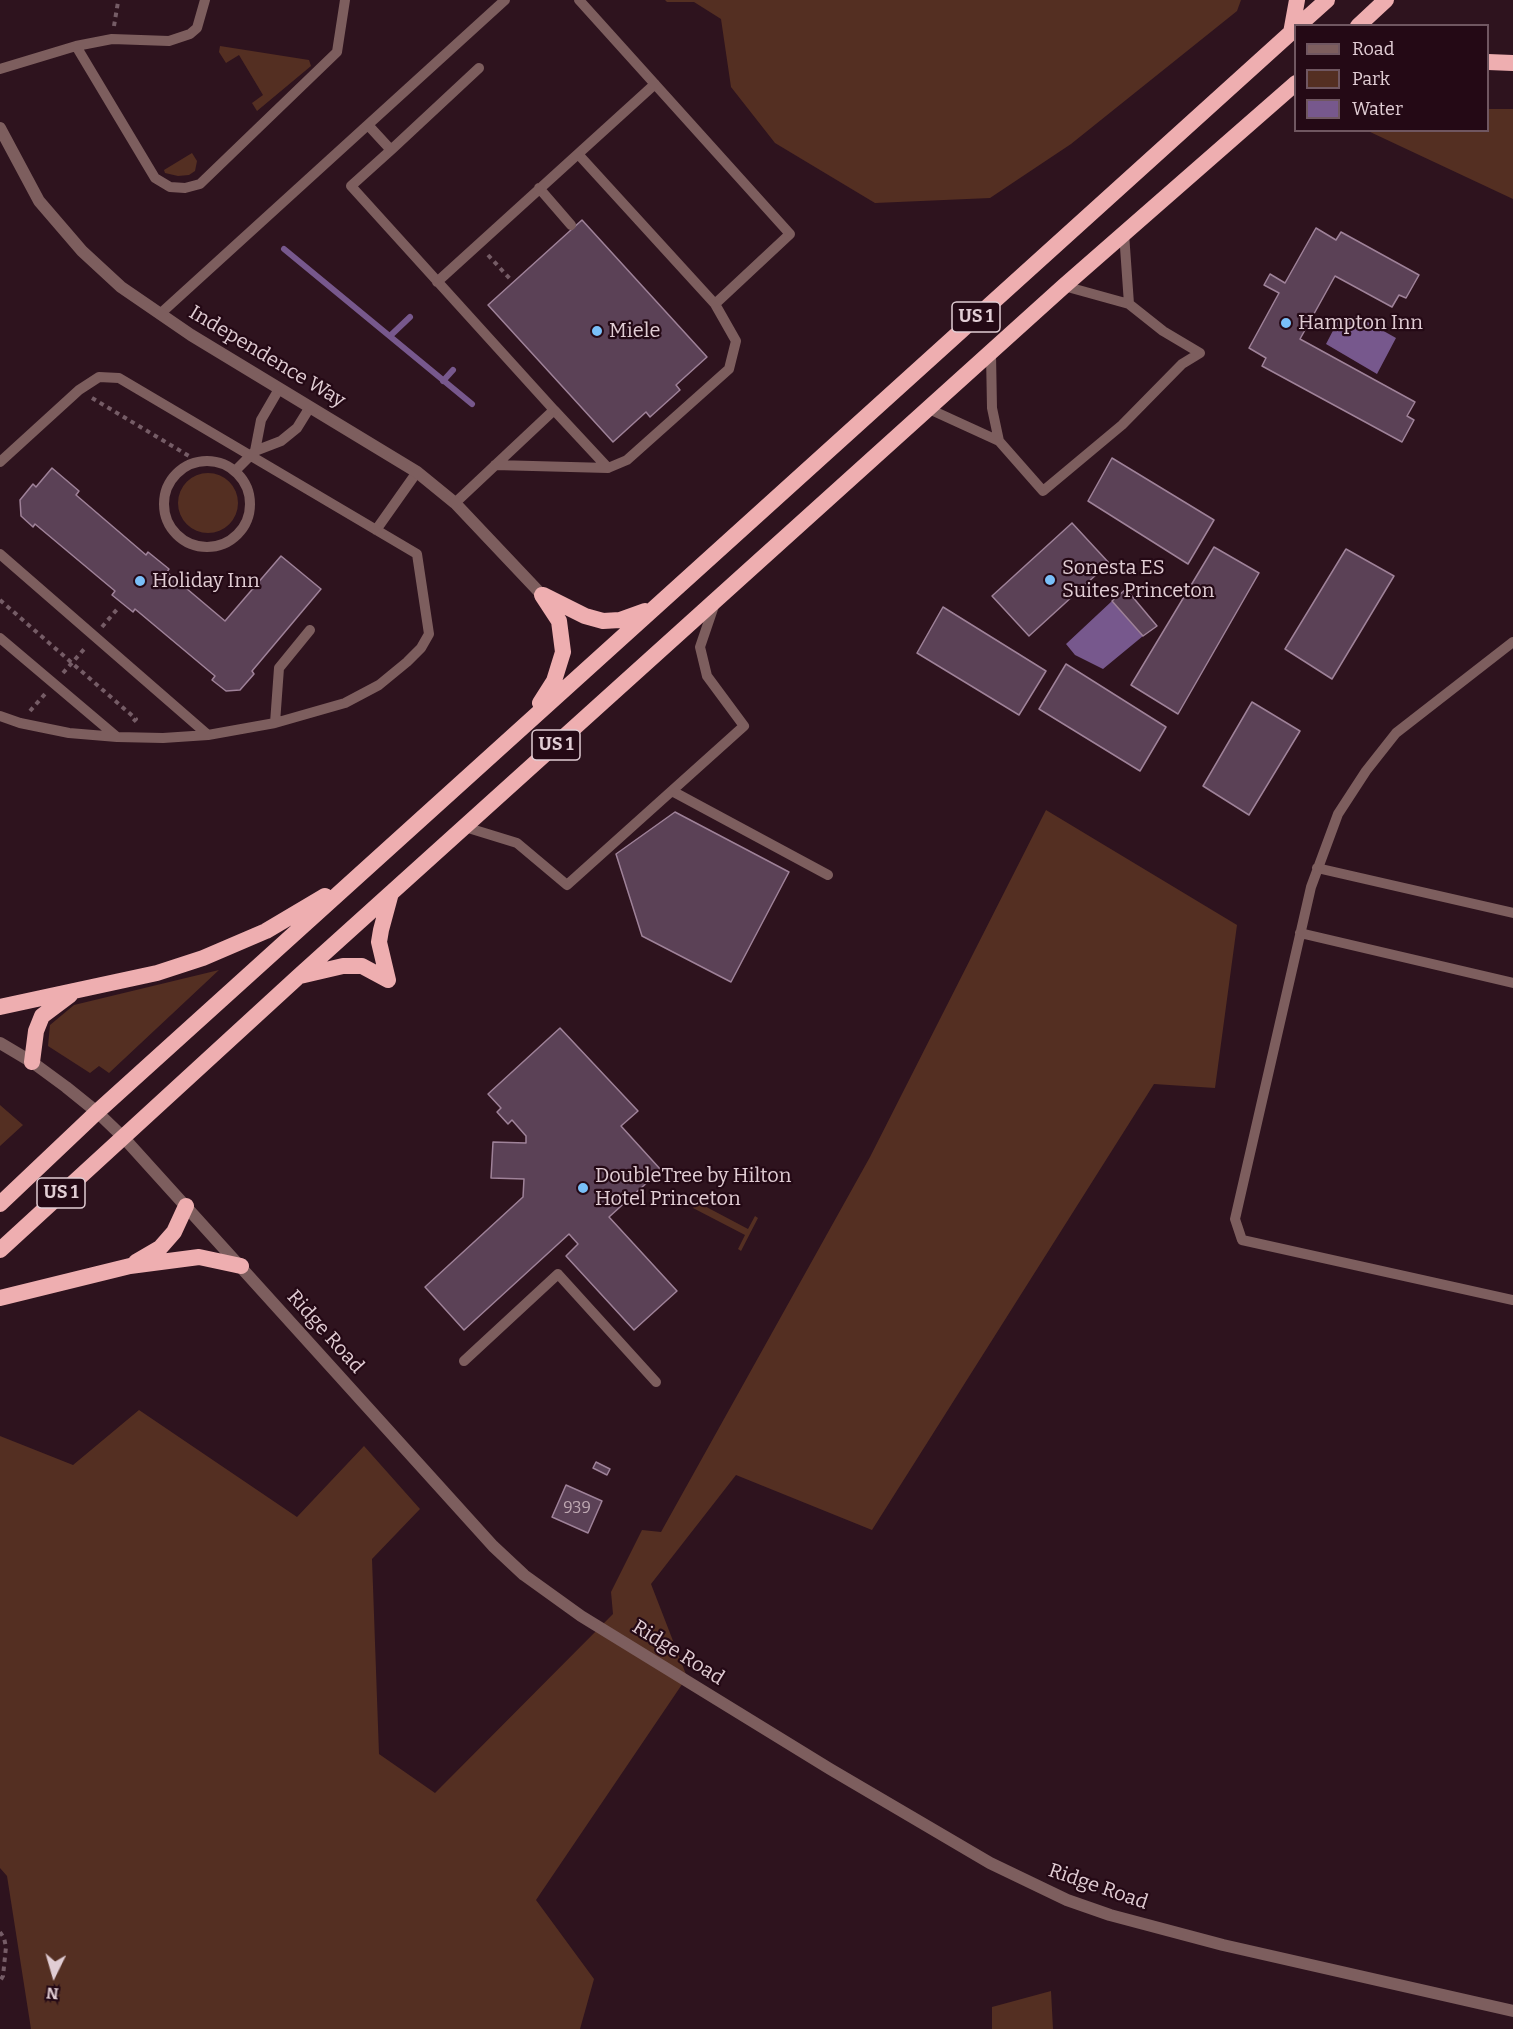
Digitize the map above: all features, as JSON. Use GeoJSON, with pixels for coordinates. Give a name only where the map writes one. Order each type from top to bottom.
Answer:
{"type":"FeatureCollection","features":[{"type":"Feature","properties":{"kind":"highway"},"geometry":{"type":"LineString","coordinates":[[1295,24],[1296,0]]}},
{"type":"Feature","properties":{"kind":"highway","name":"US 1"},"geometry":{"type":"LineString","coordinates":[[1301,24],[1327,0]]}},
{"type":"Feature","properties":{"kind":"highway"},"geometry":{"type":"LineString","coordinates":[[1360,24],[1386,0]]}},
{"type":"Feature","properties":{"kind":"highway","name":"US 1"},"geometry":{"type":"LineString","coordinates":[[0,1204],[97,1112],[1294,30]]}},
{"type":"Feature","properties":{"kind":"highway"},"geometry":{"type":"LineString","coordinates":[[1489,62],[1513,63]]}},
{"type":"Feature","properties":{"kind":"highway","name":"US 1"},"geometry":{"type":"LineString","coordinates":[[0,1250],[299,976],[1064,286],[1294,84]]}},
{"type":"Feature","properties":{"kind":"highway"},"geometry":{"type":"LineString","coordinates":[[1272,104],[1294,95]]}},
{"type":"Feature","properties":{"kind":"highway"},"geometry":{"type":"LineString","coordinates":[[542,595],[585,616],[603,621],[620,620],[657,606]]}},
{"type":"Feature","properties":{"kind":"highway"},"geometry":{"type":"LineString","coordinates":[[529,722],[554,681],[562,652],[559,621],[542,595]]}},
{"type":"Feature","properties":{"kind":"highway"},"geometry":{"type":"LineString","coordinates":[[0,1007],[157,972],[203,958],[266,931],[357,877]]}},
{"type":"Feature","properties":{"kind":"highway"},"geometry":{"type":"LineString","coordinates":[[299,976],[343,966],[362,966],[388,980],[380,942],[391,893]]}},
{"type":"Feature","properties":{"kind":"highway"},"geometry":{"type":"LineString","coordinates":[[32,1062],[36,1031],[42,1016],[75,991]]}},
{"type":"Feature","properties":{"kind":"highway"},"geometry":{"type":"LineString","coordinates":[[130,1266],[160,1248],[174,1232],[186,1206]]}},
{"type":"Feature","properties":{"kind":"highway"},"geometry":{"type":"LineString","coordinates":[[0,1298],[130,1266],[200,1257],[241,1266]]}},
{"type":"Feature","properties":{"kind":"street","name":"Independence Way"},"geometry":{"type":"LineString","coordinates":[[0,128],[39,201],[82,252],[121,287],[160,314],[417,472],[455,502],[542,595]]}},
{"type":"Feature","properties":{"kind":"street","name":"Ridge Road"},"geometry":{"type":"LineString","coordinates":[[0,1043],[32,1062],[97,1112],[123,1137],[493,1546],[524,1575],[604,1631],[830,1769],[990,1863],[1041,1889],[1110,1916],[1513,2012]]}},
{"type":"Feature","properties":{"kind":"lane"},"geometry":{"type":"LineString","coordinates":[[0,69],[76,46],[112,39],[169,41],[190,34],[196,28],[205,0]]}},
{"type":"Feature","properties":{"kind":"lane"},"geometry":{"type":"LineString","coordinates":[[76,46],[155,178],[170,187],[185,189],[200,184],[337,52],[345,0]]}},
{"type":"Feature","properties":{"kind":"lane"},"geometry":{"type":"LineString","coordinates":[[160,314],[505,0]]}},
{"type":"Feature","properties":{"kind":"lane"},"geometry":{"type":"LineString","coordinates":[[579,0],[790,234],[716,304]]}},
{"type":"Feature","properties":{"kind":"lane"},"geometry":{"type":"LineString","coordinates":[[479,68],[351,186],[608,468]]}},
{"type":"Feature","properties":{"kind":"lane"},"geometry":{"type":"LineString","coordinates":[[437,282],[655,84]]}},
{"type":"Feature","properties":{"kind":"lane"},"geometry":{"type":"LineString","coordinates":[[368,125],[391,150]]}},
{"type":"Feature","properties":{"kind":"lane"},"geometry":{"type":"LineString","coordinates":[[495,465],[608,468],[627,460],[729,369],[736,341],[716,304],[578,154]]}},
{"type":"Feature","properties":{"kind":"lane"},"geometry":{"type":"LineString","coordinates":[[539,188],[571,225]]}},
{"type":"Feature","properties":{"kind":"lane"},"geometry":{"type":"LineString","coordinates":[[1124,232],[1129,304]]}},
{"type":"Feature","properties":{"kind":"lane"},"geometry":{"type":"LineString","coordinates":[[929,410],[999,441],[1043,491],[1122,425],[1182,364],[1200,352],[1163,331],[1129,304],[1064,286]]}},
{"type":"Feature","properties":{"kind":"lane"},"geometry":{"type":"LineString","coordinates":[[991,354],[992,408],[999,441]]}},
{"type":"Feature","properties":{"kind":"lane"},"geometry":{"type":"LineString","coordinates":[[0,462],[79,390],[99,377],[119,378],[252,453],[417,554],[429,633],[421,648],[379,685],[345,703],[275,723],[208,735],[163,738],[117,737],[69,733],[20,723],[0,716]]}},
{"type":"Feature","properties":{"kind":"lane"},"geometry":{"type":"LineString","coordinates":[[252,453],[261,420],[279,388]]}},
{"type":"Feature","properties":{"kind":"lane"},"geometry":{"type":"LineString","coordinates":[[235,471],[252,453],[281,441],[297,428],[310,407]]}},
{"type":"Feature","properties":{"kind":"lane"},"geometry":{"type":"LineString","coordinates":[[455,502],[554,410]]}},
{"type":"Feature","properties":{"kind":"lane"},"geometry":{"type":"LineString","coordinates":[[205,460],[221,463],[235,471],[246,483],[251,498],[250,514],[243,529],[232,540],[217,547],[201,548],[185,542],[173,532],[165,518],[163,502],[167,486],[176,473],[189,464],[205,460]]}},
{"type":"Feature","properties":{"kind":"lane"},"geometry":{"type":"LineString","coordinates":[[376,530],[417,472]]}},
{"type":"Feature","properties":{"kind":"lane"},"geometry":{"type":"LineString","coordinates":[[0,554],[208,735]]}},
{"type":"Feature","properties":{"kind":"lane"},"geometry":{"type":"LineString","coordinates":[[465,826],[517,843],[567,885],[672,791],[744,726],[707,676],[700,647],[717,600]]}},
{"type":"Feature","properties":{"kind":"lane"},"geometry":{"type":"LineString","coordinates":[[275,723],[279,668],[310,630]]}},
{"type":"Feature","properties":{"kind":"lane"},"geometry":{"type":"LineString","coordinates":[[0,638],[117,737]]}},
{"type":"Feature","properties":{"kind":"lane"},"geometry":{"type":"LineString","coordinates":[[1513,642],[1396,733],[1366,771],[1338,814],[1311,887],[1235,1219],[1242,1240],[1513,1300]]}},
{"type":"Feature","properties":{"kind":"lane"},"geometry":{"type":"LineString","coordinates":[[672,791],[828,875]]}},
{"type":"Feature","properties":{"kind":"lane"},"geometry":{"type":"LineString","coordinates":[[1317,868],[1513,913]]}},
{"type":"Feature","properties":{"kind":"lane"},"geometry":{"type":"LineString","coordinates":[[1300,933],[1513,983]]}},
{"type":"Feature","properties":{"kind":"lane"},"geometry":{"type":"LineString","coordinates":[[464,1361],[558,1274],[656,1382]]}},
{"type":"Feature","properties":{"kind":"path"},"geometry":{"type":"LineString","coordinates":[[112,39],[118,2]]}},
{"type":"Feature","properties":{"kind":"path"},"geometry":{"type":"LineString","coordinates":[[487,254],[511,280]]}},
{"type":"Feature","properties":{"kind":"path"},"geometry":{"type":"LineString","coordinates":[[79,390],[189,456],[189,464]]}},
{"type":"Feature","properties":{"kind":"path"},"geometry":{"type":"LineString","coordinates":[[0,600],[136,719],[117,737]]}},
{"type":"Feature","properties":{"kind":"path"},"geometry":{"type":"LineString","coordinates":[[20,723],[119,607]]}},
{"type":"Feature","properties":{"kind":"path"},"geometry":{"type":"LineString","coordinates":[[0,1932],[6,1947],[3,1976],[0,1981]]}},
{"type":"Feature","properties":{"kind":"green space"},"geometry":{"type":"Polygon","coordinates":[[[665,0],[1241,0],[1237,11],[1071,144],[990,198],[875,203],[775,143],[731,87],[721,19],[694,2],[667,2],[665,0]]]}},
{"type":"Feature","properties":{"kind":"green space"},"geometry":{"type":"Polygon","coordinates":[[[220,46],[309,60],[311,66],[257,111],[252,103],[263,95],[239,55],[226,63],[219,52],[220,46]]]}},
{"type":"Feature","properties":{"kind":"green space"},"geometry":{"type":"Polygon","coordinates":[[[1489,109],[1513,109],[1513,199],[1370,132],[1489,132],[1489,109]]]}},
{"type":"Feature","properties":{"kind":"green space"},"geometry":{"type":"Polygon","coordinates":[[[192,153],[197,161],[195,171],[189,175],[178,176],[165,173],[164,170],[192,153]]]}},
{"type":"Feature","properties":{"kind":"green space"},"geometry":{"type":"Polygon","coordinates":[[[202,473],[214,473],[225,478],[233,486],[238,503],[236,515],[225,528],[214,533],[202,533],[191,528],[183,520],[178,509],[178,497],[183,486],[191,478],[202,473]]]}},
{"type":"Feature","properties":{"kind":"green space"},"geometry":{"type":"Polygon","coordinates":[[[1046,810],[1237,925],[1215,1088],[1154,1084],[872,1530],[736,1475],[651,1584],[687,1677],[536,1900],[594,1979],[580,2029],[31,2029],[7,1876],[0,1868],[0,1436],[73,1465],[139,1410],[297,1517],[364,1446],[420,1509],[372,1559],[379,1754],[435,1793],[613,1614],[611,1592],[642,1530],[661,1532],[870,1157],[1046,810]]]}},
{"type":"Feature","properties":{"kind":"green space"},"geometry":{"type":"Polygon","coordinates":[[[219,970],[109,1073],[99,1066],[90,1073],[48,1046],[50,1025],[74,1005],[219,970]]]}},
{"type":"Feature","properties":{"kind":"green space"},"geometry":{"type":"Polygon","coordinates":[[[0,1105],[23,1125],[0,1146],[0,1105]]]}},
{"type":"Feature","properties":{"kind":"green space"},"geometry":{"type":"Polygon","coordinates":[[[697,1202],[748,1229],[755,1216],[758,1218],[741,1251],[738,1249],[745,1235],[693,1208],[697,1202]]]}},
{"type":"Feature","properties":{"kind":"green space"},"geometry":{"type":"Polygon","coordinates":[[[1051,1991],[1053,2029],[992,2029],[992,2007],[1051,1991]]]}},
{"type":"Feature","properties":{"kind":"water"},"geometry":{"type":"Polygon","coordinates":[[[1357,316],[1396,338],[1377,374],[1326,344],[1338,321],[1357,316]]]}},
{"type":"Feature","properties":{"kind":"water"},"geometry":{"type":"Polygon","coordinates":[[[1112,601],[1143,636],[1103,669],[1075,655],[1066,644],[1112,601]]]}},
{"type":"Feature","properties":{"kind":"building","name":"Miele"},"geometry":{"type":"Polygon","coordinates":[[[582,220],[707,357],[676,385],[680,390],[650,417],[646,412],[613,442],[488,305],[582,220]]]}},
{"type":"Feature","properties":{"kind":"building","name":"Hampton Inn"},"geometry":{"type":"Polygon","coordinates":[[[1316,228],[1336,240],[1341,232],[1419,275],[1406,298],[1399,295],[1392,307],[1335,276],[1300,339],[1415,402],[1407,416],[1414,420],[1402,442],[1262,366],[1266,358],[1249,348],[1279,293],[1264,285],[1270,274],[1285,283],[1316,228]]]}},
{"type":"Feature","properties":{"kind":"building"},"geometry":{"type":"Polygon","coordinates":[[[1112,458],[1214,520],[1188,564],[1088,501],[1112,458]]]}},
{"type":"Feature","properties":{"kind":"building","name":"Holiday Inn"},"geometry":{"type":"Polygon","coordinates":[[[52,468],[79,491],[76,495],[146,555],[148,552],[169,569],[167,572],[225,621],[281,556],[321,589],[252,671],[254,674],[240,690],[226,691],[212,680],[215,676],[135,609],[133,612],[112,595],[115,591],[35,524],[33,527],[21,516],[20,500],[33,484],[36,487],[52,468]]]}},
{"type":"Feature","properties":{"kind":"building","name":"Sonesta ES Suites Princeton"},"geometry":{"type":"Polygon","coordinates":[[[1072,523],[1109,563],[1029,636],[992,596],[1072,523]]]}},
{"type":"Feature","properties":{"kind":"building"},"geometry":{"type":"Polygon","coordinates":[[[1214,547],[1259,573],[1178,714],[1131,685],[1214,547]]]}},
{"type":"Feature","properties":{"kind":"building"},"geometry":{"type":"Polygon","coordinates":[[[1346,549],[1394,576],[1332,679],[1285,649],[1346,549]]]}},
{"type":"Feature","properties":{"kind":"building"},"geometry":{"type":"Polygon","coordinates":[[[1126,589],[1157,626],[1143,636],[1112,601],[1126,589]]]}},
{"type":"Feature","properties":{"kind":"building"},"geometry":{"type":"Polygon","coordinates":[[[943,607],[1046,671],[1019,715],[917,653],[943,607]]]}},
{"type":"Feature","properties":{"kind":"building"},"geometry":{"type":"Polygon","coordinates":[[[1066,664],[1166,727],[1140,771],[1039,709],[1066,664]]]}},
{"type":"Feature","properties":{"kind":"building"},"geometry":{"type":"Polygon","coordinates":[[[1252,702],[1300,731],[1249,815],[1203,786],[1252,702]]]}},
{"type":"Feature","properties":{"kind":"building"},"geometry":{"type":"Polygon","coordinates":[[[675,812],[789,872],[731,982],[642,936],[616,854],[675,812]]]}},
{"type":"Feature","properties":{"kind":"building","name":"DoubleTree by Hilton Hotel Princeton"},"geometry":{"type":"Polygon","coordinates":[[[560,1028],[638,1111],[621,1126],[661,1170],[609,1217],[677,1291],[634,1330],[566,1256],[578,1244],[569,1234],[464,1330],[425,1287],[523,1197],[524,1179],[491,1178],[493,1142],[526,1143],[526,1136],[512,1120],[508,1124],[497,1112],[501,1108],[488,1094],[560,1028]]]}},
{"type":"Feature","properties":{"kind":"building"},"geometry":{"type":"Polygon","coordinates":[[[596,1462],[610,1469],[607,1475],[593,1468],[596,1462]]]}},
{"type":"Feature","properties":{"kind":"building"},"geometry":{"type":"Polygon","coordinates":[[[566,1485],[602,1501],[588,1533],[552,1517],[566,1485]]]}},
{"type":"Feature","properties":{"kind":"waterway"},"geometry":{"type":"LineString","coordinates":[[284,249],[472,404]]}},
{"type":"Feature","properties":{"kind":"waterway"},"geometry":{"type":"LineString","coordinates":[[390,336],[410,317]]}},
{"type":"Feature","properties":{"kind":"waterway"},"geometry":{"type":"LineString","coordinates":[[443,381],[453,370]]}},
{"type":"Feature","properties":{"kind":"place","name":"Hampton Inn"},"geometry":{"type":"Point","coordinates":[1286,323]}},
{"type":"Feature","properties":{"kind":"place","name":"Miele"},"geometry":{"type":"Point","coordinates":[597,331]}},
{"type":"Feature","properties":{"kind":"place","name":"Sonesta ES Suites Princeton"},"geometry":{"type":"Point","coordinates":[1050,580]}},
{"type":"Feature","properties":{"kind":"place","name":"Holiday Inn"},"geometry":{"type":"Point","coordinates":[140,581]}},
{"type":"Feature","properties":{"kind":"place","name":"DoubleTree by Hilton Hotel Princeton"},"geometry":{"type":"Point","coordinates":[583,1188]}}]}
